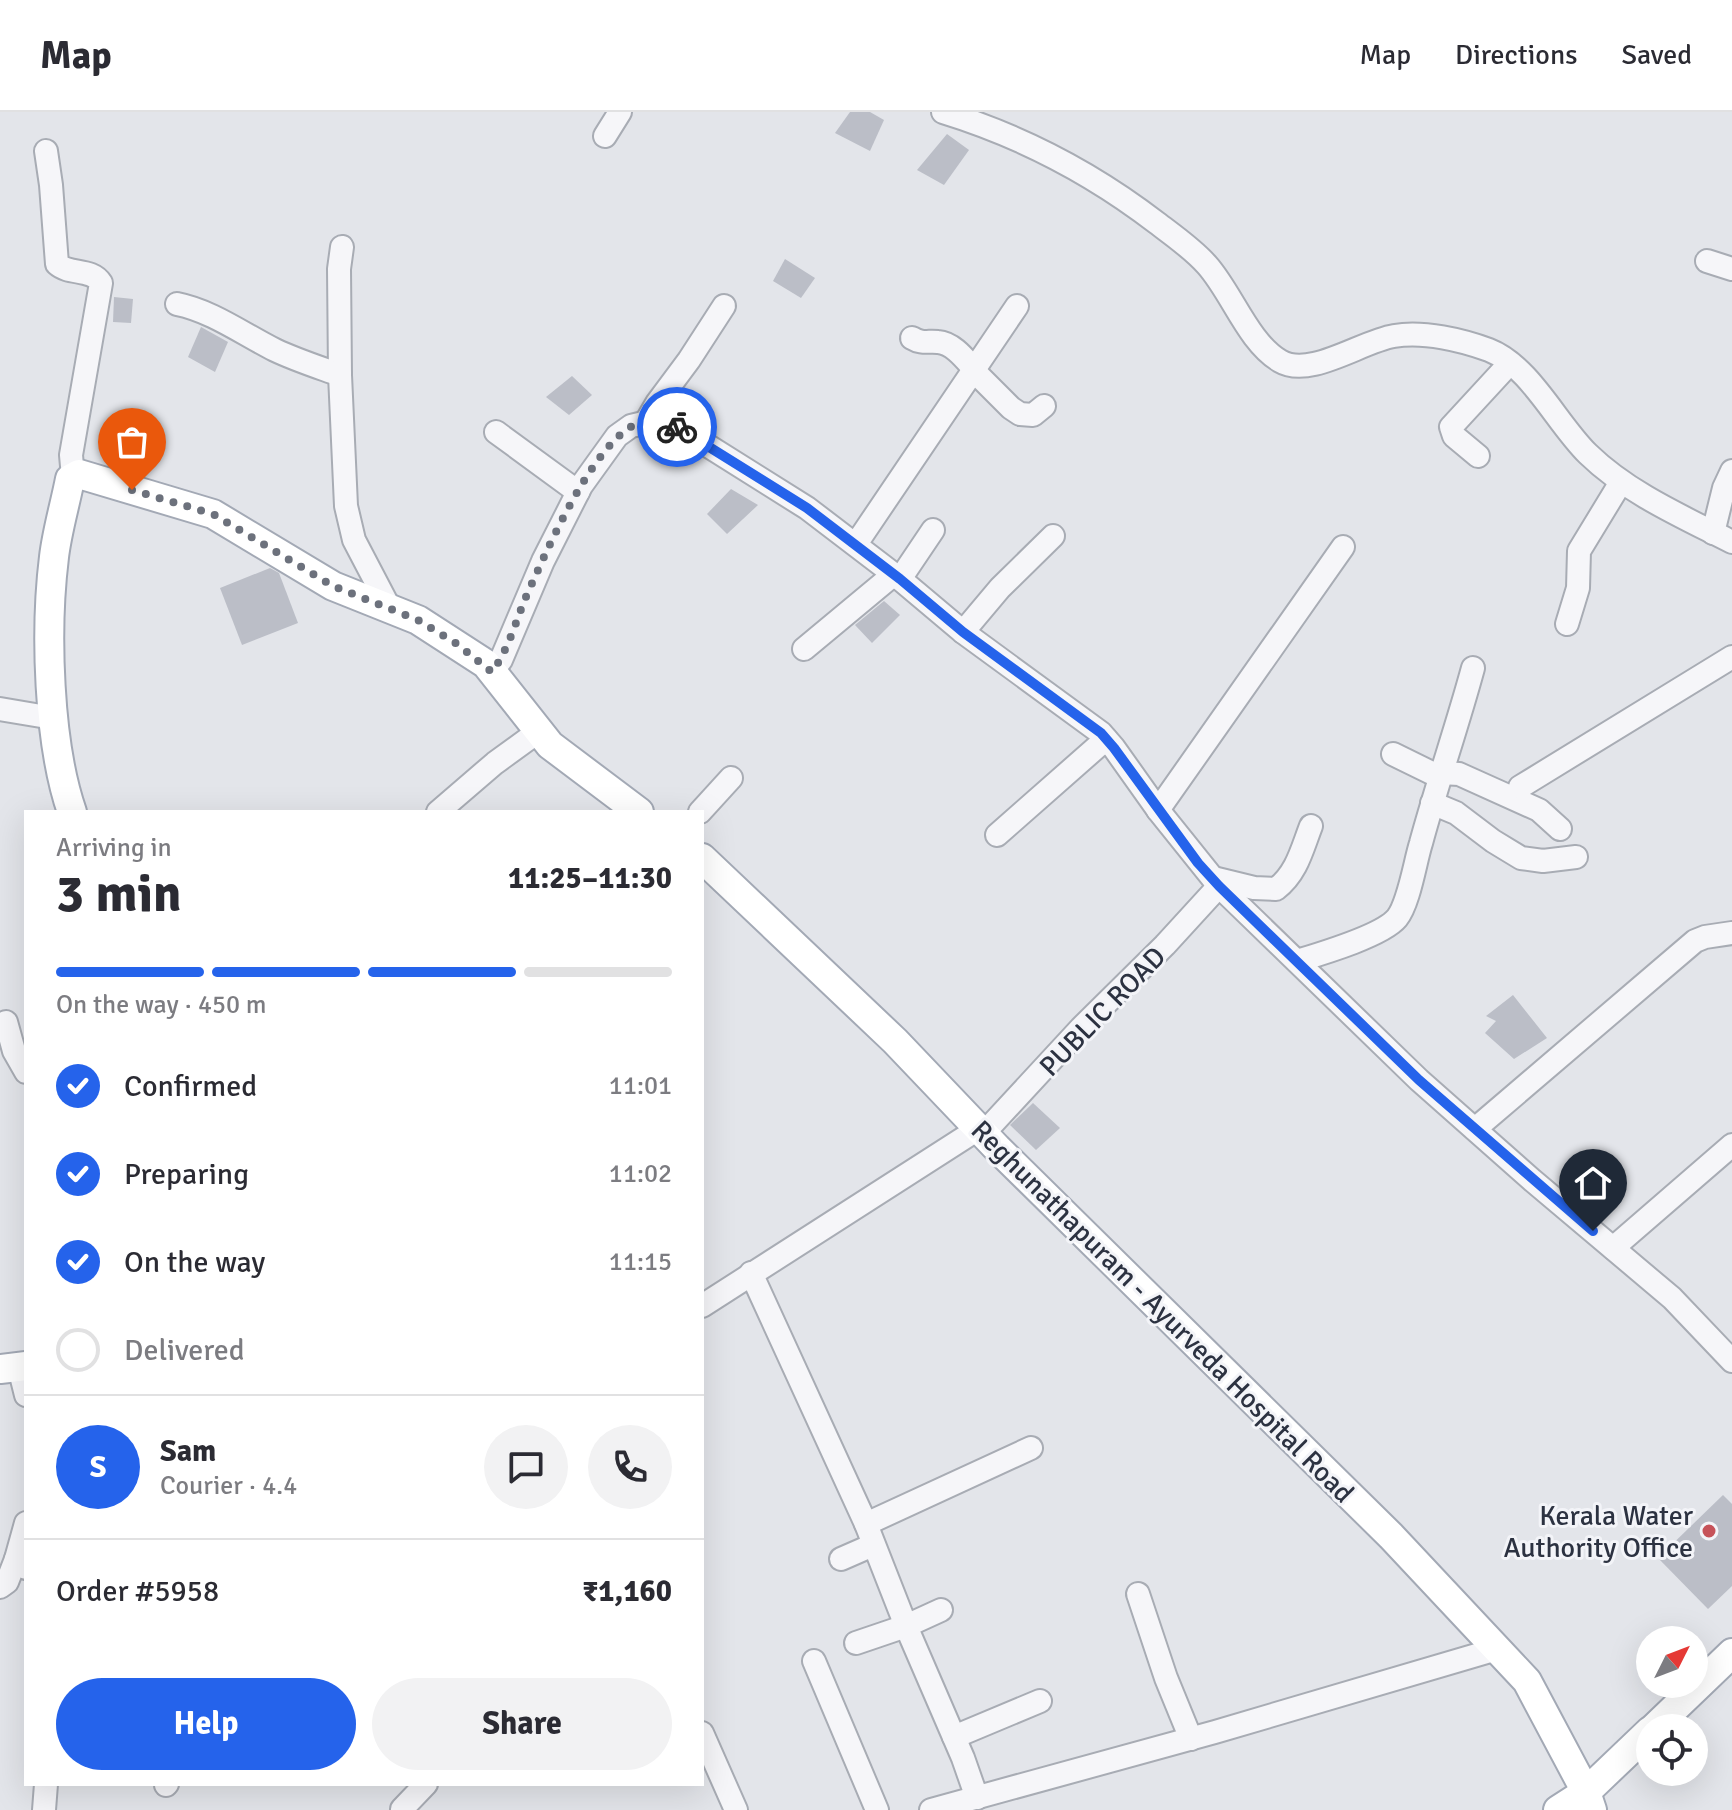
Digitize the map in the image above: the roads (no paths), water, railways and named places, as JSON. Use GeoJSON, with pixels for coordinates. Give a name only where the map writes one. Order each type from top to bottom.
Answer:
{"type":"FeatureCollection","features":[{"type":"Feature","properties":{"kind":"main road"},"geometry":{"type":"LineString","coordinates":[[71,810],[62,784],[53,718],[50,635],[54,557],[70,479],[79,474],[213,514],[333,586],[388,605],[418,620],[457,644],[492,672],[550,745],[636,810]]}},
{"type":"Feature","properties":{"kind":"main road","name":"Reghunathapuram - Ayurveda Hospital Road"},"geometry":{"type":"LineString","coordinates":[[704,860],[895,1041],[981,1132],[1391,1536],[1527,1681],[1589,1801]]}},
{"type":"Feature","properties":{"kind":"main road"},"geometry":{"type":"LineString","coordinates":[[1669,1714],[1732,1653]]}},
{"type":"Feature","properties":{"kind":"main road"},"geometry":{"type":"LineString","coordinates":[[1558,1810],[1589,1801],[1636,1748]]}},
{"type":"Feature","properties":{"kind":"street"},"geometry":{"type":"LineString","coordinates":[[605,136],[620,112]]}},
{"type":"Feature","properties":{"kind":"street"},"geometry":{"type":"LineString","coordinates":[[943,112],[976,117],[1086,173],[1119,194],[1207,264],[1261,345],[1281,362],[1292,366],[1310,365],[1396,336],[1459,341],[1489,350],[1510,363],[1589,455],[1621,482],[1723,537],[1724,488],[1732,471]]}},
{"type":"Feature","properties":{"kind":"street"},"geometry":{"type":"LineString","coordinates":[[46,151],[57,264],[62,269],[95,276],[101,283],[71,455],[73,477]]}},
{"type":"Feature","properties":{"kind":"street"},"geometry":{"type":"LineString","coordinates":[[342,247],[339,269],[340,375],[346,506],[354,540],[388,605]]}},
{"type":"Feature","properties":{"kind":"street"},"geometry":{"type":"LineString","coordinates":[[1707,261],[1732,269]]}},
{"type":"Feature","properties":{"kind":"street"},"geometry":{"type":"LineString","coordinates":[[177,304],[203,313],[299,361],[340,375]]}},
{"type":"Feature","properties":{"kind":"street"},"geometry":{"type":"LineString","coordinates":[[647,420],[724,306]]}},
{"type":"Feature","properties":{"kind":"street"},"geometry":{"type":"LineString","coordinates":[[856,544],[1017,306]]}},
{"type":"Feature","properties":{"kind":"street"},"geometry":{"type":"LineString","coordinates":[[912,338],[922,343],[939,342],[949,346],[1020,414],[1033,415],[1044,406]]}},
{"type":"Feature","properties":{"kind":"street"},"geometry":{"type":"LineString","coordinates":[[1478,456],[1454,436],[1451,427],[1510,363]]}},
{"type":"Feature","properties":{"kind":"street"},"geometry":{"type":"LineString","coordinates":[[492,672],[501,660],[543,561],[578,492],[617,436],[647,420],[660,421],[686,432],[807,508],[963,632],[1088,723],[1106,739],[1215,882],[1419,1080],[1672,1298],[1731,1359]]}},
{"type":"Feature","properties":{"kind":"street"},"geometry":{"type":"LineString","coordinates":[[496,432],[578,492]]}},
{"type":"Feature","properties":{"kind":"street"},"geometry":{"type":"LineString","coordinates":[[1567,624],[1578,588],[1579,551],[1621,482]]}},
{"type":"Feature","properties":{"kind":"street"},"geometry":{"type":"LineString","coordinates":[[963,632],[1000,588],[1053,536]]}},
{"type":"Feature","properties":{"kind":"street"},"geometry":{"type":"LineString","coordinates":[[804,649],[900,579],[934,539]]}},
{"type":"Feature","properties":{"kind":"street"},"geometry":{"type":"LineString","coordinates":[[1158,810],[1343,547]]}},
{"type":"Feature","properties":{"kind":"street"},"geometry":{"type":"LineString","coordinates":[[1520,787],[1732,657]]}},
{"type":"Feature","properties":{"kind":"street"},"geometry":{"type":"LineString","coordinates":[[1297,961],[1389,925],[1402,910],[1473,668]]}},
{"type":"Feature","properties":{"kind":"street"},"geometry":{"type":"LineString","coordinates":[[0,709],[53,718]]}},
{"type":"Feature","properties":{"kind":"street"},"geometry":{"type":"LineString","coordinates":[[440,810],[495,763],[539,731]]}},
{"type":"Feature","properties":{"kind":"street"},"geometry":{"type":"LineString","coordinates":[[997,835],[1106,739]]}},
{"type":"Feature","properties":{"kind":"street"},"geometry":{"type":"LineString","coordinates":[[1393,754],[1441,775],[1459,774],[1539,810],[1560,829]]}},
{"type":"Feature","properties":{"kind":"street"},"geometry":{"type":"LineString","coordinates":[[702,810],[731,778]]}},
{"type":"Feature","properties":{"kind":"street"},"geometry":{"type":"LineString","coordinates":[[1432,803],[1456,813],[1521,858],[1543,861],[1576,857]]}},
{"type":"Feature","properties":{"kind":"street"},"geometry":{"type":"LineString","coordinates":[[1215,882],[1276,889],[1295,869],[1311,826]]}},
{"type":"Feature","properties":{"kind":"street","name":"PUBLIC ROAD"},"geometry":{"type":"LineString","coordinates":[[704,1305],[981,1132],[1165,945],[1215,882]]}},
{"type":"Feature","properties":{"kind":"street"},"geometry":{"type":"LineString","coordinates":[[1475,1129],[1695,941],[1716,934],[1732,933]]}},
{"type":"Feature","properties":{"kind":"street"},"geometry":{"type":"LineString","coordinates":[[6,1022],[14,1051],[24,1068]]}},
{"type":"Feature","properties":{"kind":"street"},"geometry":{"type":"LineString","coordinates":[[1613,1248],[1732,1145]]}},
{"type":"Feature","properties":{"kind":"street"},"geometry":{"type":"LineString","coordinates":[[751,1273],[866,1524],[977,1798]]}},
{"type":"Feature","properties":{"kind":"street"},"geometry":{"type":"LineString","coordinates":[[15,1367],[24,1390]]}},
{"type":"Feature","properties":{"kind":"street"},"geometry":{"type":"LineString","coordinates":[[866,1524],[1031,1448]]}},
{"type":"Feature","properties":{"kind":"street"},"geometry":{"type":"LineString","coordinates":[[0,1587],[21,1563],[24,1539]]}},
{"type":"Feature","properties":{"kind":"street"},"geometry":{"type":"LineString","coordinates":[[841,1559],[873,1545]]}},
{"type":"Feature","properties":{"kind":"street"},"geometry":{"type":"LineString","coordinates":[[1138,1594],[1166,1678],[1191,1739]]}},
{"type":"Feature","properties":{"kind":"street"},"geometry":{"type":"LineString","coordinates":[[856,1643],[941,1610]]}},
{"type":"Feature","properties":{"kind":"street"},"geometry":{"type":"LineString","coordinates":[[931,1810],[1191,1739],[1497,1649]]}},
{"type":"Feature","properties":{"kind":"street"},"geometry":{"type":"LineString","coordinates":[[814,1661],[877,1810]]}},
{"type":"Feature","properties":{"kind":"street"},"geometry":{"type":"LineString","coordinates":[[954,1737],[1040,1701]]}},
{"type":"Feature","properties":{"kind":"street"},"geometry":{"type":"LineString","coordinates":[[704,1738],[736,1810]]}},
{"type":"Feature","properties":{"kind":"street"},"geometry":{"type":"LineString","coordinates":[[44,1810],[46,1786]]}},
{"type":"Feature","properties":{"kind":"street"},"geometry":{"type":"LineString","coordinates":[[400,1786],[402,1810]]}},
{"type":"Feature","properties":{"kind":"street"},"geometry":{"type":"LineString","coordinates":[[402,1810],[424,1786]]}},
{"type":"Feature","properties":{"kind":"place","name":"Kerala Water Authority Office"},"geometry":{"type":"Point","coordinates":[1709,1531]}}]}
